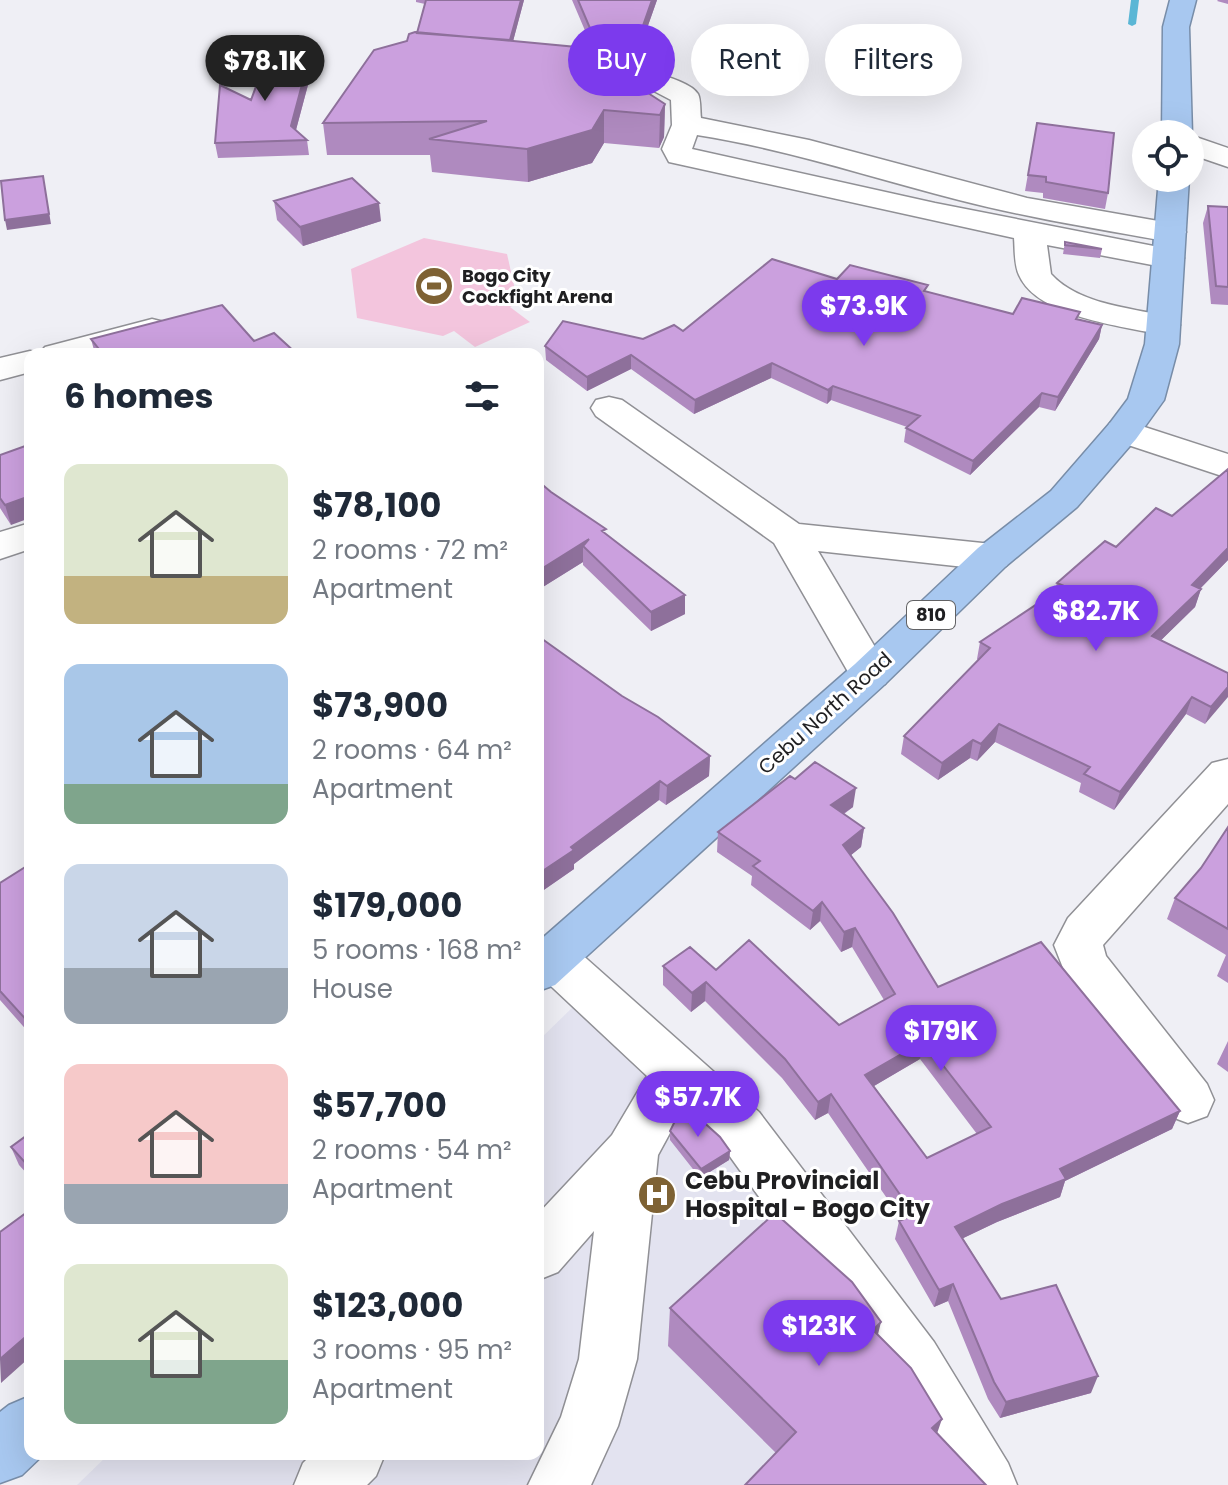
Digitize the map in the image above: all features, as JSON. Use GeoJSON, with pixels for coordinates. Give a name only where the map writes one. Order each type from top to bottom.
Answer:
{"type":"FeatureCollection","features":[{"type":"Feature","properties":{"kind":"highway"},"geometry":{"type":"LineString","coordinates":[[1177,120],[1176,27],[1183,0]]}},
{"type":"Feature","properties":{"kind":"highway","name":"Cebu North Road"},"geometry":{"type":"LineString","coordinates":[[546,964],[870,674],[992,557],[1064,499],[1123,431],[1146,400],[1162,344],[1173,192]]}},
{"type":"Feature","properties":{"kind":"street"},"geometry":{"type":"LineString","coordinates":[[535,63],[585,67],[658,82],[685,96],[687,125],[677,149],[680,156],[1030,234],[1169,245]]}},
{"type":"Feature","properties":{"kind":"street"},"geometry":{"type":"LineString","coordinates":[[687,125],[838,154],[1008,204],[1169,245]]}},
{"type":"Feature","properties":{"kind":"street"},"geometry":{"type":"LineString","coordinates":[[1204,149],[1228,158]]}},
{"type":"Feature","properties":{"kind":"street"},"geometry":{"type":"LineString","coordinates":[[899,206],[924,179]]}},
{"type":"Feature","properties":{"kind":"street"},"geometry":{"type":"LineString","coordinates":[[1030,234],[1036,276],[1052,291],[1085,307],[1163,325]]}},
{"type":"Feature","properties":{"kind":"street"},"geometry":{"type":"LineString","coordinates":[[80,348],[190,319]]}},
{"type":"Feature","properties":{"kind":"street"},"geometry":{"type":"LineString","coordinates":[[0,369],[24,363]]}},
{"type":"Feature","properties":{"kind":"street"},"geometry":{"type":"LineString","coordinates":[[609,408],[789,535],[870,674]]}},
{"type":"Feature","properties":{"kind":"street"},"geometry":{"type":"LineString","coordinates":[[1123,431],[1228,467]]}},
{"type":"Feature","properties":{"kind":"street"},"geometry":{"type":"LineString","coordinates":[[789,535],[992,557]]}},
{"type":"Feature","properties":{"kind":"street"},"geometry":{"type":"LineString","coordinates":[[0,546],[24,537]]}},
{"type":"Feature","properties":{"kind":"street"},"geometry":{"type":"LineString","coordinates":[[1188,1100],[1084,964],[1078,945],[1085,932],[1228,775]]}},
{"type":"Feature","properties":{"kind":"street"},"geometry":{"type":"LineString","coordinates":[[546,964],[678,1071],[740,1128],[913,1362],[986,1485]]}},
{"type":"Feature","properties":{"kind":"street"},"geometry":{"type":"LineString","coordinates":[[544,1247],[631,1152],[678,1071]]}},
{"type":"Feature","properties":{"kind":"street"},"geometry":{"type":"LineString","coordinates":[[559,1485],[588,1426],[608,1359],[631,1152]]}},
{"type":"Feature","properties":{"kind":"street"},"geometry":{"type":"LineString","coordinates":[[325,1485],[348,1460]]}},
{"type":"Feature","properties":{"kind":"shaded area","name":"Bogo City Cockfight Arena"},"geometry":{"type":"Polygon","coordinates":[[[424,238],[507,254],[518,303],[510,307],[530,322],[475,347],[454,331],[443,336],[357,318],[351,269],[424,238]]]}},
{"type":"Feature","properties":{"kind":"shaded area","name":"Cebu Provincial Hospital - Bogo City"},"geometry":{"type":"Polygon","coordinates":[[[575,1005],[727,1131],[970,1485],[77,1485],[103,1460],[544,1460],[544,1035],[575,1005]]]}},
{"type":"Feature","properties":{"kind":"building"},"geometry":{"type":"Polygon","coordinates":[[[426,0],[521,0],[510,40],[417,33],[426,0]]]}},
{"type":"Feature","properties":{"kind":"building"},"geometry":{"type":"Polygon","coordinates":[[[578,0],[652,0],[644,24],[588,24],[578,0]]]}},
{"type":"Feature","properties":{"kind":"building"},"geometry":{"type":"Polygon","coordinates":[[[415,32],[568,46],[568,96],[653,96],[665,104],[660,115],[604,110],[592,130],[527,149],[429,139],[487,121],[323,123],[374,50],[407,41],[409,34],[415,32]]]}},
{"type":"Feature","properties":{"kind":"building"},"geometry":{"type":"Polygon","coordinates":[[[269,51],[311,51],[291,126],[307,140],[215,143],[220,85],[251,100],[269,51]]]}},
{"type":"Feature","properties":{"kind":"building"},"geometry":{"type":"Polygon","coordinates":[[[1037,123],[1114,133],[1108,193],[1046,182],[1046,177],[1028,175],[1037,123]]]}},
{"type":"Feature","properties":{"kind":"building"},"geometry":{"type":"Polygon","coordinates":[[[43,176],[49,214],[5,220],[1,181],[43,176]]]}},
{"type":"Feature","properties":{"kind":"building"},"geometry":{"type":"Polygon","coordinates":[[[352,178],[379,203],[300,227],[274,201],[352,178]]]}},
{"type":"Feature","properties":{"kind":"building"},"geometry":{"type":"Polygon","coordinates":[[[1208,206],[1228,207],[1228,287],[1216,286],[1208,206]]]}},
{"type":"Feature","properties":{"kind":"building"},"geometry":{"type":"Polygon","coordinates":[[[1065,242],[1102,249],[1065,245],[1065,242]]]}},
{"type":"Feature","properties":{"kind":"building"},"geometry":{"type":"Polygon","coordinates":[[[772,259],[837,279],[850,265],[928,285],[924,291],[1013,314],[1022,298],[1080,312],[1076,319],[1102,325],[1058,397],[1042,393],[973,461],[906,428],[920,416],[833,386],[828,390],[772,363],[695,400],[631,355],[587,377],[545,346],[563,321],[643,339],[674,325],[683,331],[772,259]]]}},
{"type":"Feature","properties":{"kind":"building"},"geometry":{"type":"Polygon","coordinates":[[[222,305],[254,341],[274,333],[290,348],[98,348],[91,339],[222,305]]]}},
{"type":"Feature","properties":{"kind":"building"},"geometry":{"type":"Polygon","coordinates":[[[24,446],[24,498],[5,505],[0,498],[0,455],[24,446]]]}},
{"type":"Feature","properties":{"kind":"building"},"geometry":{"type":"Polygon","coordinates":[[[1228,469],[1228,548],[1192,585],[1201,589],[1152,636],[1228,673],[1228,687],[1211,707],[1192,697],[1120,792],[1084,774],[1090,767],[999,724],[981,744],[973,740],[942,763],[904,736],[990,648],[980,642],[1064,586],[1057,583],[1105,541],[1116,547],[1156,508],[1172,516],[1228,469]]]}},
{"type":"Feature","properties":{"kind":"building"},"geometry":{"type":"Polygon","coordinates":[[[544,486],[606,529],[602,531],[685,595],[651,612],[583,546],[589,539],[544,567],[544,486]]]}},
{"type":"Feature","properties":{"kind":"building"},"geometry":{"type":"Polygon","coordinates":[[[544,640],[710,756],[667,786],[660,781],[571,847],[574,850],[544,870],[544,640]]]}},
{"type":"Feature","properties":{"kind":"building"},"geometry":{"type":"Polygon","coordinates":[[[815,762],[856,788],[831,805],[864,828],[843,845],[893,913],[938,987],[1041,942],[1180,1111],[1060,1169],[1066,1179],[1002,1204],[955,1227],[1001,1299],[1056,1285],[1098,1376],[1006,1402],[994,1382],[953,1284],[939,1290],[899,1221],[914,1215],[831,1094],[818,1102],[785,1059],[706,982],[692,993],[663,966],[690,947],[716,970],[749,940],[839,1025],[895,994],[855,928],[844,932],[822,902],[813,911],[753,866],[760,861],[718,832],[790,776],[795,779],[815,762]],[[924,1041],[865,1075],[927,1158],[991,1127],[924,1041]]]}},
{"type":"Feature","properties":{"kind":"building"},"geometry":{"type":"Polygon","coordinates":[[[1228,827],[1228,929],[1175,898],[1201,868],[1228,827]]]}},
{"type":"Feature","properties":{"kind":"building"},"geometry":{"type":"Polygon","coordinates":[[[24,868],[24,1017],[0,991],[0,883],[24,868]]]}},
{"type":"Feature","properties":{"kind":"building"},"geometry":{"type":"Polygon","coordinates":[[[688,1108],[720,1137],[730,1151],[701,1169],[670,1131],[679,1113],[688,1108]]]}},
{"type":"Feature","properties":{"kind":"building"},"geometry":{"type":"Polygon","coordinates":[[[24,1137],[24,1161],[11,1147],[24,1137]]]}},
{"type":"Feature","properties":{"kind":"building"},"geometry":{"type":"Polygon","coordinates":[[[775,1213],[852,1282],[881,1322],[873,1330],[911,1368],[942,1419],[932,1428],[986,1485],[745,1485],[796,1432],[670,1308],[775,1213]]]}},
{"type":"Feature","properties":{"kind":"building"},"geometry":{"type":"Polygon","coordinates":[[[24,1214],[24,1338],[0,1359],[0,1232],[24,1214]]]}},
{"type":"Feature","properties":{"kind":"waterway"},"geometry":{"type":"LineString","coordinates":[[1132,24],[1135,0]]}},
{"type":"Feature","properties":{"kind":"place","name":"Bogo City Cockfight Arena"},"geometry":{"type":"Point","coordinates":[434,286]}},
{"type":"Feature","properties":{"kind":"place","name":"Cebu Provincial Hospital - Bogo City"},"geometry":{"type":"Point","coordinates":[657,1195]}}]}
